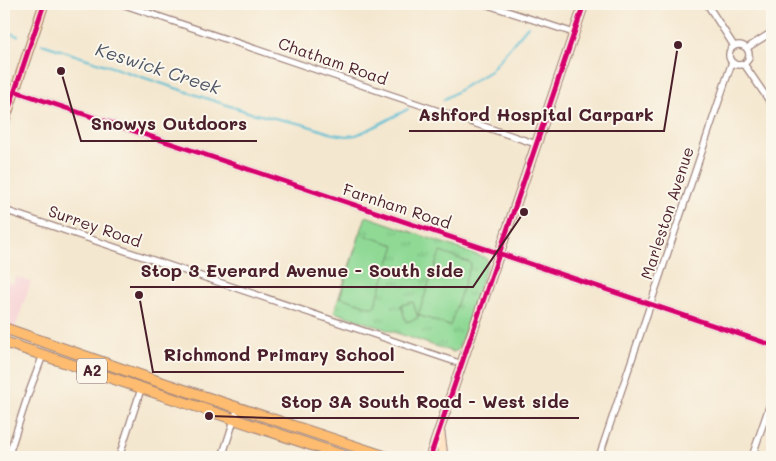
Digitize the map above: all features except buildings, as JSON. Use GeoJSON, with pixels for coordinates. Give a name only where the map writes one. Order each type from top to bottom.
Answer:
{"type":"FeatureCollection","features":[{"type":"Feature","properties":{"kind":"highway","name":"A2"},"geometry":{"type":"LineString","coordinates":[[4,328],[386,457]]}},
{"type":"Feature","properties":{"kind":"highway","name":"A2"},"geometry":{"type":"LineString","coordinates":[[4,342],[347,457]]}},
{"type":"Feature","properties":{"kind":"main road"},"geometry":{"type":"LineString","coordinates":[[4,123],[44,4]]}},
{"type":"Feature","properties":{"kind":"street","name":"Chatham Road"},"geometry":{"type":"LineString","coordinates":[[122,4],[536,144]]}},
{"type":"Feature","properties":{"kind":"street"},"geometry":{"type":"LineString","coordinates":[[485,4],[574,33]]}},
{"type":"Feature","properties":{"kind":"street"},"geometry":{"type":"LineString","coordinates":[[430,457],[584,4]]}},
{"type":"Feature","properties":{"kind":"street"},"geometry":{"type":"LineString","coordinates":[[706,4],[734,46]]}},
{"type":"Feature","properties":{"kind":"street"},"geometry":{"type":"LineString","coordinates":[[747,48],[772,32]]}},
{"type":"Feature","properties":{"kind":"street"},"geometry":{"type":"LineString","coordinates":[[739,44],[747,48],[748,61],[744,64],[740,65],[732,62],[729,54],[734,46],[739,44]]}},
{"type":"Feature","properties":{"kind":"street","name":"Marleston Avenue"},"geometry":{"type":"LineString","coordinates":[[599,457],[732,62]]}},
{"type":"Feature","properties":{"kind":"street"},"geometry":{"type":"LineString","coordinates":[[744,64],[772,105]]}},
{"type":"Feature","properties":{"kind":"street","name":"Farnham Road"},"geometry":{"type":"LineString","coordinates":[[15,92],[772,345]]}},
{"type":"Feature","properties":{"kind":"street","name":"Surrey Road"},"geometry":{"type":"LineString","coordinates":[[4,210],[462,364]]}},
{"type":"Feature","properties":{"kind":"street"},"geometry":{"type":"LineString","coordinates":[[8,457],[43,355]]}},
{"type":"Feature","properties":{"kind":"street"},"geometry":{"type":"LineString","coordinates":[[119,457],[145,377]]}},
{"type":"Feature","properties":{"kind":"street"},"geometry":{"type":"LineString","coordinates":[[752,457],[772,398]]}},
{"type":"Feature","properties":{"kind":"street"},"geometry":{"type":"LineString","coordinates":[[222,457],[238,408]]}},
{"type":"Feature","properties":{"kind":"street"},"geometry":{"type":"LineString","coordinates":[[439,431],[443,457]]}},
{"type":"Feature","properties":{"kind":"shaded area"},"geometry":{"type":"Polygon","coordinates":[[[16,277],[31,282],[15,328],[4,324],[4,281],[13,284],[16,277]]]}},
{"type":"Feature","properties":{"kind":"green space"},"geometry":{"type":"Polygon","coordinates":[[[366,216],[486,258],[488,262],[458,350],[453,352],[334,312],[366,216]]]}},
{"type":"Feature","properties":{"kind":"green space"},"geometry":{"type":"Polygon","coordinates":[[[360,234],[395,245],[374,308],[340,297],[360,234]]]}},
{"type":"Feature","properties":{"kind":"green space"},"geometry":{"type":"Polygon","coordinates":[[[440,252],[471,263],[450,326],[418,315],[440,252]]]}},
{"type":"Feature","properties":{"kind":"green space"},"geometry":{"type":"Polygon","coordinates":[[[413,302],[418,318],[406,322],[401,305],[413,302]]]}},
{"type":"Feature","properties":{"kind":"waterway","name":"Keswick Creek"},"geometry":{"type":"LineString","coordinates":[[443,100],[490,71],[528,26]]}},
{"type":"Feature","properties":{"kind":"waterway","name":"Keswick Creek"},"geometry":{"type":"LineString","coordinates":[[4,31],[18,36]]}},
{"type":"Feature","properties":{"kind":"waterway","name":"Keswick Creek"},"geometry":{"type":"LineString","coordinates":[[42,44],[251,113],[302,124],[333,134],[356,135],[408,109]]}},
{"type":"Feature","properties":{"kind":"cycle path"},"geometry":{"type":"LineString","coordinates":[[4,123],[44,4]]}},
{"type":"Feature","properties":{"kind":"cycle path"},"geometry":{"type":"LineString","coordinates":[[430,457],[584,4]]}},
{"type":"Feature","properties":{"kind":"cycle path"},"geometry":{"type":"LineString","coordinates":[[15,91],[772,345]]}},
{"type":"Feature","properties":{"kind":"place","name":"Ashford Hospital Carpark"},"geometry":{"type":"Point","coordinates":[678,45]}},
{"type":"Feature","properties":{"kind":"place","name":"Snowys Outdoors"},"geometry":{"type":"Point","coordinates":[61,71]}},
{"type":"Feature","properties":{"kind":"place","name":"Stop 3 Everard Avenue - South side"},"geometry":{"type":"Point","coordinates":[524,212]}},
{"type":"Feature","properties":{"kind":"place","name":"Richmond Primary School"},"geometry":{"type":"Point","coordinates":[139,295]}},
{"type":"Feature","properties":{"kind":"place","name":"Stop 3A South Road - West side"},"geometry":{"type":"Point","coordinates":[209,416]}}]}
